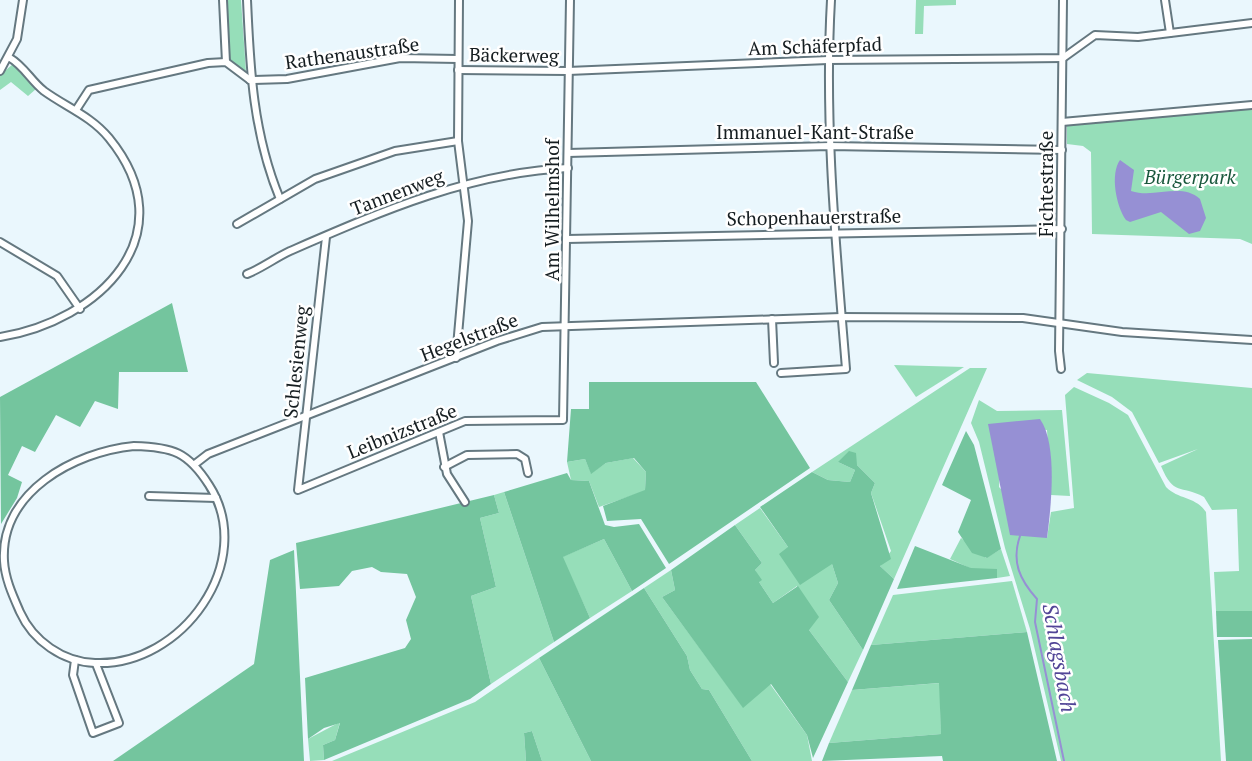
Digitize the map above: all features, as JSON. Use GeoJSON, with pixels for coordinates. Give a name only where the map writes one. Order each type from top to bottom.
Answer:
{"type":"FeatureCollection","features":[{"type":"Feature","properties":{"kind":"street"},"geometry":{"type":"LineString","coordinates":[[0,71],[10,58],[20,30],[23,0]]}},
{"type":"Feature","properties":{"kind":"street"},"geometry":{"type":"LineString","coordinates":[[223,0],[226,62]]}},
{"type":"Feature","properties":{"kind":"street"},"geometry":{"type":"LineString","coordinates":[[247,0],[250,80],[259,136],[280,199]]}},
{"type":"Feature","properties":{"kind":"street"},"geometry":{"type":"LineString","coordinates":[[456,358],[468,220],[458,142],[459,0]]}},
{"type":"Feature","properties":{"kind":"street","name":"Am Wilhelmshof"},"geometry":{"type":"LineString","coordinates":[[563,420],[567,325],[570,0]]}},
{"type":"Feature","properties":{"kind":"street"},"geometry":{"type":"LineString","coordinates":[[781,373],[845,369],[830,146],[828,60],[831,0]]}},
{"type":"Feature","properties":{"kind":"street","name":"Fichtestraße"},"geometry":{"type":"LineString","coordinates":[[1061,369],[1063,0]]}},
{"type":"Feature","properties":{"kind":"street"},"geometry":{"type":"LineString","coordinates":[[1166,0],[1170,33]]}},
{"type":"Feature","properties":{"kind":"street"},"geometry":{"type":"LineString","coordinates":[[1063,58],[1095,35],[1135,37],[1252,23]]}},
{"type":"Feature","properties":{"kind":"street"},"geometry":{"type":"LineString","coordinates":[[0,337],[47,325],[80,309],[106,289],[124,267],[134,242],[139,211],[135,185],[123,159],[102,130],[41,89],[10,58]]}},
{"type":"Feature","properties":{"kind":"street","name":"Rathenaustraße"},"geometry":{"type":"LineString","coordinates":[[250,80],[287,79],[405,58],[458,59]]}},
{"type":"Feature","properties":{"kind":"street","name":"Am Schäferpfad"},"geometry":{"type":"LineString","coordinates":[[568,71],[828,60],[1063,58]]}},
{"type":"Feature","properties":{"kind":"street"},"geometry":{"type":"LineString","coordinates":[[76,110],[89,89],[168,70],[226,62],[250,80]]}},
{"type":"Feature","properties":{"kind":"street","name":"Bäckerweg"},"geometry":{"type":"LineString","coordinates":[[458,70],[568,71]]}},
{"type":"Feature","properties":{"kind":"street"},"geometry":{"type":"LineString","coordinates":[[1062,122],[1252,105]]}},
{"type":"Feature","properties":{"kind":"street"},"geometry":{"type":"LineString","coordinates":[[237,224],[314,179],[395,151],[458,142]]}},
{"type":"Feature","properties":{"kind":"street","name":"Immanuel-Kant-Straße"},"geometry":{"type":"LineString","coordinates":[[568,153],[830,146],[1062,150]]}},
{"type":"Feature","properties":{"kind":"street","name":"Tannenweg"},"geometry":{"type":"LineString","coordinates":[[247,274],[426,194],[462,185],[568,168]]}},
{"type":"Feature","properties":{"kind":"street","name":"Schopenhauerstraße"},"geometry":{"type":"LineString","coordinates":[[567,239],[1062,229]]}},
{"type":"Feature","properties":{"kind":"street","name":"Schlesienweg"},"geometry":{"type":"LineString","coordinates":[[298,490],[326,237]]}},
{"type":"Feature","properties":{"kind":"street"},"geometry":{"type":"LineString","coordinates":[[0,242],[57,276],[80,309]]}},
{"type":"Feature","properties":{"kind":"street","name":"Hegelstraße"},"geometry":{"type":"LineString","coordinates":[[195,464],[208,454],[534,328],[841,317],[1023,318],[1132,332],[1252,340]]}},
{"type":"Feature","properties":{"kind":"street"},"geometry":{"type":"LineString","coordinates":[[772,319],[774,363]]}},
{"type":"Feature","properties":{"kind":"street","name":"Leibnizstraße"},"geometry":{"type":"LineString","coordinates":[[298,490],[469,420],[563,420]]}},
{"type":"Feature","properties":{"kind":"street"},"geometry":{"type":"LineString","coordinates":[[439,432],[444,467],[465,502]]}},
{"type":"Feature","properties":{"kind":"street"},"geometry":{"type":"LineString","coordinates":[[145,447],[183,454],[195,464],[216,498],[225,521],[226,548],[216,583],[191,620],[155,646],[122,661],[96,663],[75,660],[45,645],[24,621],[6,572],[3,534],[34,489],[68,465],[90,455],[121,448],[145,447]]}},
{"type":"Feature","properties":{"kind":"street"},"geometry":{"type":"LineString","coordinates":[[444,467],[463,456],[517,454],[525,459],[528,473]]}},
{"type":"Feature","properties":{"kind":"street"},"geometry":{"type":"LineString","coordinates":[[149,496],[216,498]]}},
{"type":"Feature","properties":{"kind":"street"},"geometry":{"type":"LineString","coordinates":[[75,660],[73,675],[93,733],[119,723],[96,663]]}},
{"type":"Feature","properties":{"kind":"green space"},"geometry":{"type":"Polygon","coordinates":[[[226,0],[241,0],[246,72],[228,59],[226,0]]]}},
{"type":"Feature","properties":{"kind":"green space"},"geometry":{"type":"Polygon","coordinates":[[[916,0],[956,0],[956,5],[924,6],[923,34],[915,34],[916,0]]]}},
{"type":"Feature","properties":{"kind":"green space"},"geometry":{"type":"Polygon","coordinates":[[[13,64],[36,89],[28,96],[11,82],[0,90],[0,75],[13,64]]]}},
{"type":"Feature","properties":{"kind":"green space","name":"Bürgerpark"},"geometry":{"type":"Polygon","coordinates":[[[1252,109],[1252,244],[1240,239],[1092,234],[1091,152],[1083,146],[1067,144],[1067,125],[1252,109]]]}},
{"type":"Feature","properties":{"kind":"green space"},"geometry":{"type":"Polygon","coordinates":[[[172,303],[188,372],[119,372],[118,409],[95,401],[80,427],[56,415],[35,452],[22,446],[8,475],[22,482],[17,498],[1,524],[0,397],[172,303]]]}},
{"type":"Feature","properties":{"kind":"green space"},"geometry":{"type":"Polygon","coordinates":[[[894,365],[964,367],[916,397],[894,365]]]}},
{"type":"Feature","properties":{"kind":"green space"},"geometry":{"type":"Polygon","coordinates":[[[970,368],[987,368],[894,579],[880,566],[891,551],[871,493],[875,483],[857,465],[838,462],[855,470],[850,482],[828,480],[812,472],[970,368]]]}},
{"type":"Feature","properties":{"kind":"green space"},"geometry":{"type":"Polygon","coordinates":[[[1087,373],[1252,388],[1252,611],[1216,611],[1214,572],[1239,571],[1237,509],[1212,510],[1204,497],[1174,486],[1161,466],[1198,449],[1159,463],[1132,412],[1112,397],[1077,380],[1087,373]]]}},
{"type":"Feature","properties":{"kind":"green space"},"geometry":{"type":"Polygon","coordinates":[[[589,382],[756,382],[810,468],[669,564],[641,519],[607,521],[603,506],[645,490],[646,472],[634,458],[606,463],[591,474],[585,459],[567,462],[571,409],[589,409],[589,382]]]}},
{"type":"Feature","properties":{"kind":"green space"},"geometry":{"type":"Polygon","coordinates":[[[1074,387],[1128,415],[1166,487],[1197,503],[1206,512],[1221,761],[1061,761],[1030,629],[1005,548],[979,442],[971,423],[979,400],[997,411],[1062,410],[1070,496],[1051,495],[1047,430],[989,424],[1000,469],[999,487],[1047,538],[1051,512],[1074,508],[1065,395],[1074,387]]]}},
{"type":"Feature","properties":{"kind":"green space"},"geometry":{"type":"Polygon","coordinates":[[[966,431],[974,445],[1001,549],[987,558],[972,553],[958,532],[971,500],[942,485],[966,431]]]}},
{"type":"Feature","properties":{"kind":"green space"},"geometry":{"type":"Polygon","coordinates":[[[849,451],[856,453],[857,465],[875,483],[871,493],[891,559],[880,566],[894,579],[863,650],[829,600],[838,583],[832,564],[800,585],[779,554],[788,547],[760,507],[812,472],[828,480],[850,482],[855,470],[838,462],[849,451]]]}},
{"type":"Feature","properties":{"kind":"green space"},"geometry":{"type":"Polygon","coordinates":[[[633,458],[646,472],[645,491],[599,507],[589,481],[571,480],[567,462],[585,459],[591,473],[606,463],[633,458]]]}},
{"type":"Feature","properties":{"kind":"green space"},"geometry":{"type":"Polygon","coordinates":[[[567,473],[571,480],[589,481],[605,525],[614,527],[639,524],[666,568],[632,591],[604,539],[563,557],[590,618],[554,642],[504,492],[567,473]]]}},
{"type":"Feature","properties":{"kind":"green space"},"geometry":{"type":"Polygon","coordinates":[[[504,492],[554,642],[491,684],[471,596],[496,587],[480,518],[499,513],[494,495],[504,492]]]}},
{"type":"Feature","properties":{"kind":"green space"},"geometry":{"type":"Polygon","coordinates":[[[494,495],[499,513],[480,518],[496,587],[471,596],[491,684],[470,699],[324,760],[323,745],[335,740],[340,723],[324,728],[308,739],[305,678],[405,648],[411,639],[406,620],[416,597],[407,574],[381,572],[372,567],[352,571],[339,586],[300,589],[296,543],[494,495]]]}},
{"type":"Feature","properties":{"kind":"green space"},"geometry":{"type":"Polygon","coordinates":[[[760,508],[788,547],[832,564],[838,583],[829,600],[863,650],[848,682],[809,630],[797,586],[773,603],[759,582],[755,570],[762,563],[735,525],[760,508]]]}},
{"type":"Feature","properties":{"kind":"green space"},"geometry":{"type":"Polygon","coordinates":[[[735,525],[762,563],[755,570],[762,580],[759,582],[773,603],[798,586],[819,617],[809,630],[848,682],[813,758],[807,735],[771,684],[743,708],[662,597],[675,590],[671,570],[735,525]]]}},
{"type":"Feature","properties":{"kind":"green space"},"geometry":{"type":"Polygon","coordinates":[[[961,538],[986,558],[1001,549],[1010,576],[997,578],[996,569],[972,569],[950,559],[961,538]]]}},
{"type":"Feature","properties":{"kind":"green space"},"geometry":{"type":"Polygon","coordinates":[[[604,539],[632,591],[590,618],[562,557],[604,539]]]}},
{"type":"Feature","properties":{"kind":"green space"},"geometry":{"type":"Polygon","coordinates":[[[915,546],[971,568],[997,569],[997,578],[897,589],[915,546]]]}},
{"type":"Feature","properties":{"kind":"green space"},"geometry":{"type":"Polygon","coordinates":[[[294,550],[304,761],[113,761],[254,664],[270,560],[294,550]]]}},
{"type":"Feature","properties":{"kind":"green space"},"geometry":{"type":"Polygon","coordinates":[[[671,570],[675,590],[662,597],[743,707],[770,684],[807,735],[812,761],[752,761],[709,690],[702,689],[690,670],[687,656],[644,588],[671,570]]]}},
{"type":"Feature","properties":{"kind":"green space"},"geometry":{"type":"Polygon","coordinates":[[[1012,581],[1027,632],[871,645],[893,595],[1012,581]]]}},
{"type":"Feature","properties":{"kind":"green space"},"geometry":{"type":"Polygon","coordinates":[[[644,588],[687,656],[690,670],[702,689],[709,690],[752,761],[591,761],[539,658],[644,588]]]}},
{"type":"Feature","properties":{"kind":"green space"},"geometry":{"type":"Polygon","coordinates":[[[1216,611],[1252,611],[1252,637],[1217,637],[1216,611]]]}},
{"type":"Feature","properties":{"kind":"green space"},"geometry":{"type":"Polygon","coordinates":[[[1027,632],[1057,761],[943,761],[942,756],[822,761],[829,743],[941,734],[939,683],[852,690],[871,645],[1027,632]]]}},
{"type":"Feature","properties":{"kind":"green space"},"geometry":{"type":"Polygon","coordinates":[[[1252,639],[1252,761],[1226,761],[1218,640],[1252,639]]]}},
{"type":"Feature","properties":{"kind":"green space"},"geometry":{"type":"Polygon","coordinates":[[[539,658],[591,761],[542,761],[532,731],[524,733],[526,761],[332,761],[475,702],[539,658]]]}},
{"type":"Feature","properties":{"kind":"green space"},"geometry":{"type":"Polygon","coordinates":[[[940,683],[941,734],[829,743],[852,690],[940,683]]]}},
{"type":"Feature","properties":{"kind":"green space"},"geometry":{"type":"Polygon","coordinates":[[[340,722],[335,740],[323,745],[324,760],[310,761],[308,739],[340,722]]]}},
{"type":"Feature","properties":{"kind":"green space"},"geometry":{"type":"Polygon","coordinates":[[[532,731],[542,761],[526,761],[524,733],[532,731]]]}},
{"type":"Feature","properties":{"kind":"shaded area"},"geometry":{"type":"Polygon","coordinates":[[[1120,160],[1134,170],[1131,191],[1176,191],[1193,194],[1200,199],[1206,218],[1200,231],[1189,234],[1161,212],[1130,222],[1126,220],[1119,207],[1115,181],[1120,160]]]}},
{"type":"Feature","properties":{"kind":"shaded area"},"geometry":{"type":"Polygon","coordinates":[[[1040,419],[1046,430],[1051,460],[1047,538],[1010,535],[988,424],[1040,419]]]}},
{"type":"Feature","properties":{"kind":"waterway","name":"Schlagsbach"},"geometry":{"type":"LineString","coordinates":[[1020,536],[1017,562],[1022,578],[1037,599],[1035,622],[1064,761]]}}]}
